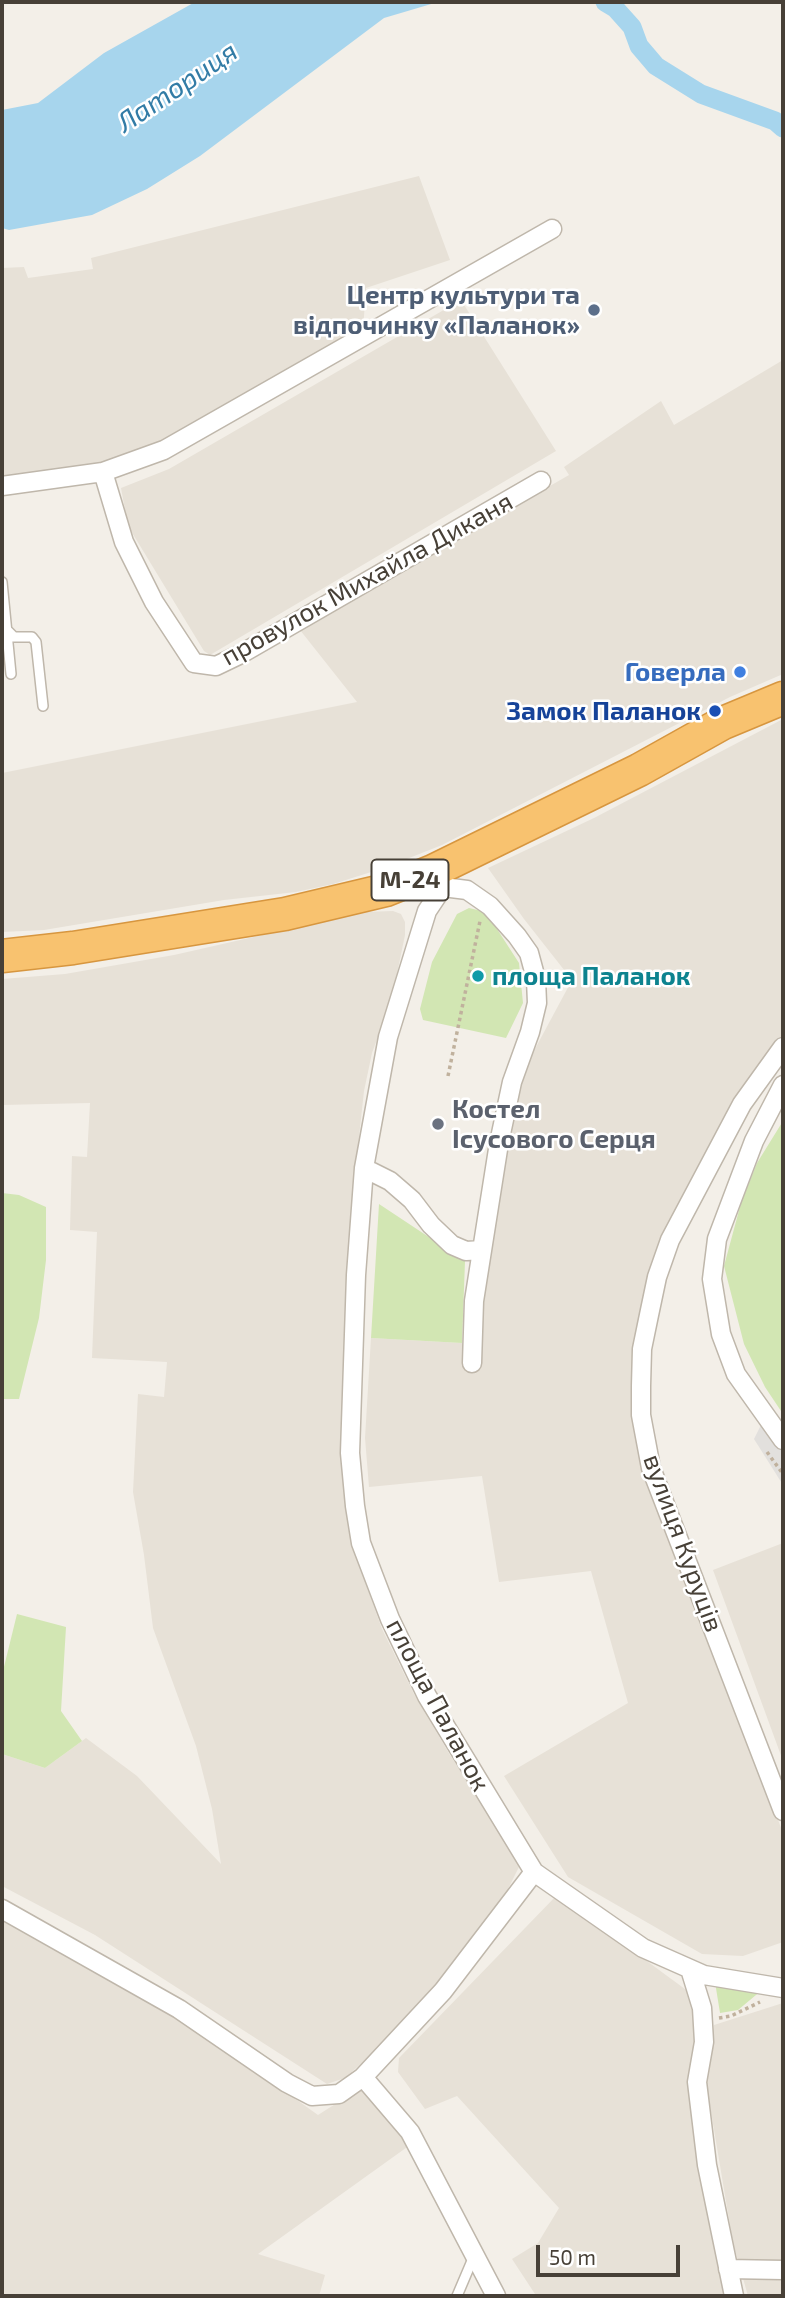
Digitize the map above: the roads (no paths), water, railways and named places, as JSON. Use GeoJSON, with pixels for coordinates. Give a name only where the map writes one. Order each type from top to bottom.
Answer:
{"type":"FeatureCollection","features":[{"type":"Feature","properties":{"kind":"highway","name":"М-24"},"geometry":{"type":"LineString","coordinates":[[2,956],[74,948],[285,914],[438,879],[723,723],[783,698]]}},
{"type":"Feature","properties":{"kind":"street"},"geometry":{"type":"LineString","coordinates":[[2,486],[103,472],[164,450],[552,229]]}},
{"type":"Feature","properties":{"kind":"street","name":"провулок Михайла Диканя"},"geometry":{"type":"LineString","coordinates":[[103,472],[124,542],[155,602],[194,663],[216,666],[541,481]]}},
{"type":"Feature","properties":{"kind":"street"},"geometry":{"type":"LineString","coordinates":[[438,879],[467,890],[484,902],[517,936],[529,953],[536,979],[537,1003],[512,1082],[499,1143],[474,1301],[472,1363]]}},
{"type":"Feature","properties":{"kind":"street","name":"площа Паланок"},"geometry":{"type":"LineString","coordinates":[[438,879],[388,1037],[364,1168],[356,1275],[350,1453],[361,1543],[390,1619],[427,1696],[534,1872],[643,1948],[704,1975],[783,1988]]}},
{"type":"Feature","properties":{"kind":"street","name":"вулиця Куруців"},"geometry":{"type":"LineString","coordinates":[[783,1047],[742,1104],[670,1240],[657,1277],[642,1349],[640,1386],[641,1415],[651,1468],[783,1811]]}},
{"type":"Feature","properties":{"kind":"street"},"geometry":{"type":"LineString","coordinates":[[783,1085],[754,1141],[717,1239],[712,1279],[721,1334],[736,1374],[783,1440]]}},
{"type":"Feature","properties":{"kind":"street"},"geometry":{"type":"LineString","coordinates":[[364,1168],[390,1181],[452,1245],[466,1251],[482,1250]]}},
{"type":"Feature","properties":{"kind":"street"},"geometry":{"type":"LineString","coordinates":[[2,1909],[179,2008],[287,2083],[312,2096],[338,2094],[363,2077],[443,1991],[534,1872]]}},
{"type":"Feature","properties":{"kind":"street"},"geometry":{"type":"LineString","coordinates":[[690,1969],[702,2008],[704,2042],[697,2082],[707,2165],[734,2296]]}},
{"type":"Feature","properties":{"kind":"street"},"geometry":{"type":"LineString","coordinates":[[363,2077],[410,2132],[496,2296]]}},
{"type":"Feature","properties":{"kind":"street"},"geometry":{"type":"LineString","coordinates":[[728,2269],[783,2270]]}},
{"type":"Feature","properties":{"kind":"lane"},"geometry":{"type":"LineString","coordinates":[[2,582],[11,674]]}},
{"type":"Feature","properties":{"kind":"lane"},"geometry":{"type":"LineString","coordinates":[[6,628],[14,637],[32,637],[36,642],[43,706]]}},
{"type":"Feature","properties":{"kind":"lane"},"geometry":{"type":"LineString","coordinates":[[457,2296],[474,2255]]}},
{"type":"Feature","properties":{"kind":"water","name":"Латориця"},"geometry":{"type":"Polygon","coordinates":[[[195,2],[438,2],[384,18],[200,156],[147,189],[92,215],[9,230],[2,228],[2,110],[38,103],[104,53],[195,2]]]}},
{"type":"Feature","properties":{"kind":"waterway"},"geometry":{"type":"LineString","coordinates":[[605,2],[615,8],[632,27],[639,46],[656,66],[701,94],[775,121],[783,128]]}},
{"type":"Feature","properties":{"kind":"place","name":"Центр культури та відпочинку «Паланок»"},"geometry":{"type":"Point","coordinates":[594,310]}},
{"type":"Feature","properties":{"kind":"place","name":"Говерла"},"geometry":{"type":"Point","coordinates":[740,672]}},
{"type":"Feature","properties":{"kind":"place","name":"Замок Паланок"},"geometry":{"type":"Point","coordinates":[715,711]}},
{"type":"Feature","properties":{"kind":"place","name":"площа Паланок"},"geometry":{"type":"Point","coordinates":[478,976]}},
{"type":"Feature","properties":{"kind":"place","name":"Костел Ісусового Серця"},"geometry":{"type":"Point","coordinates":[438,1124]}}]}
